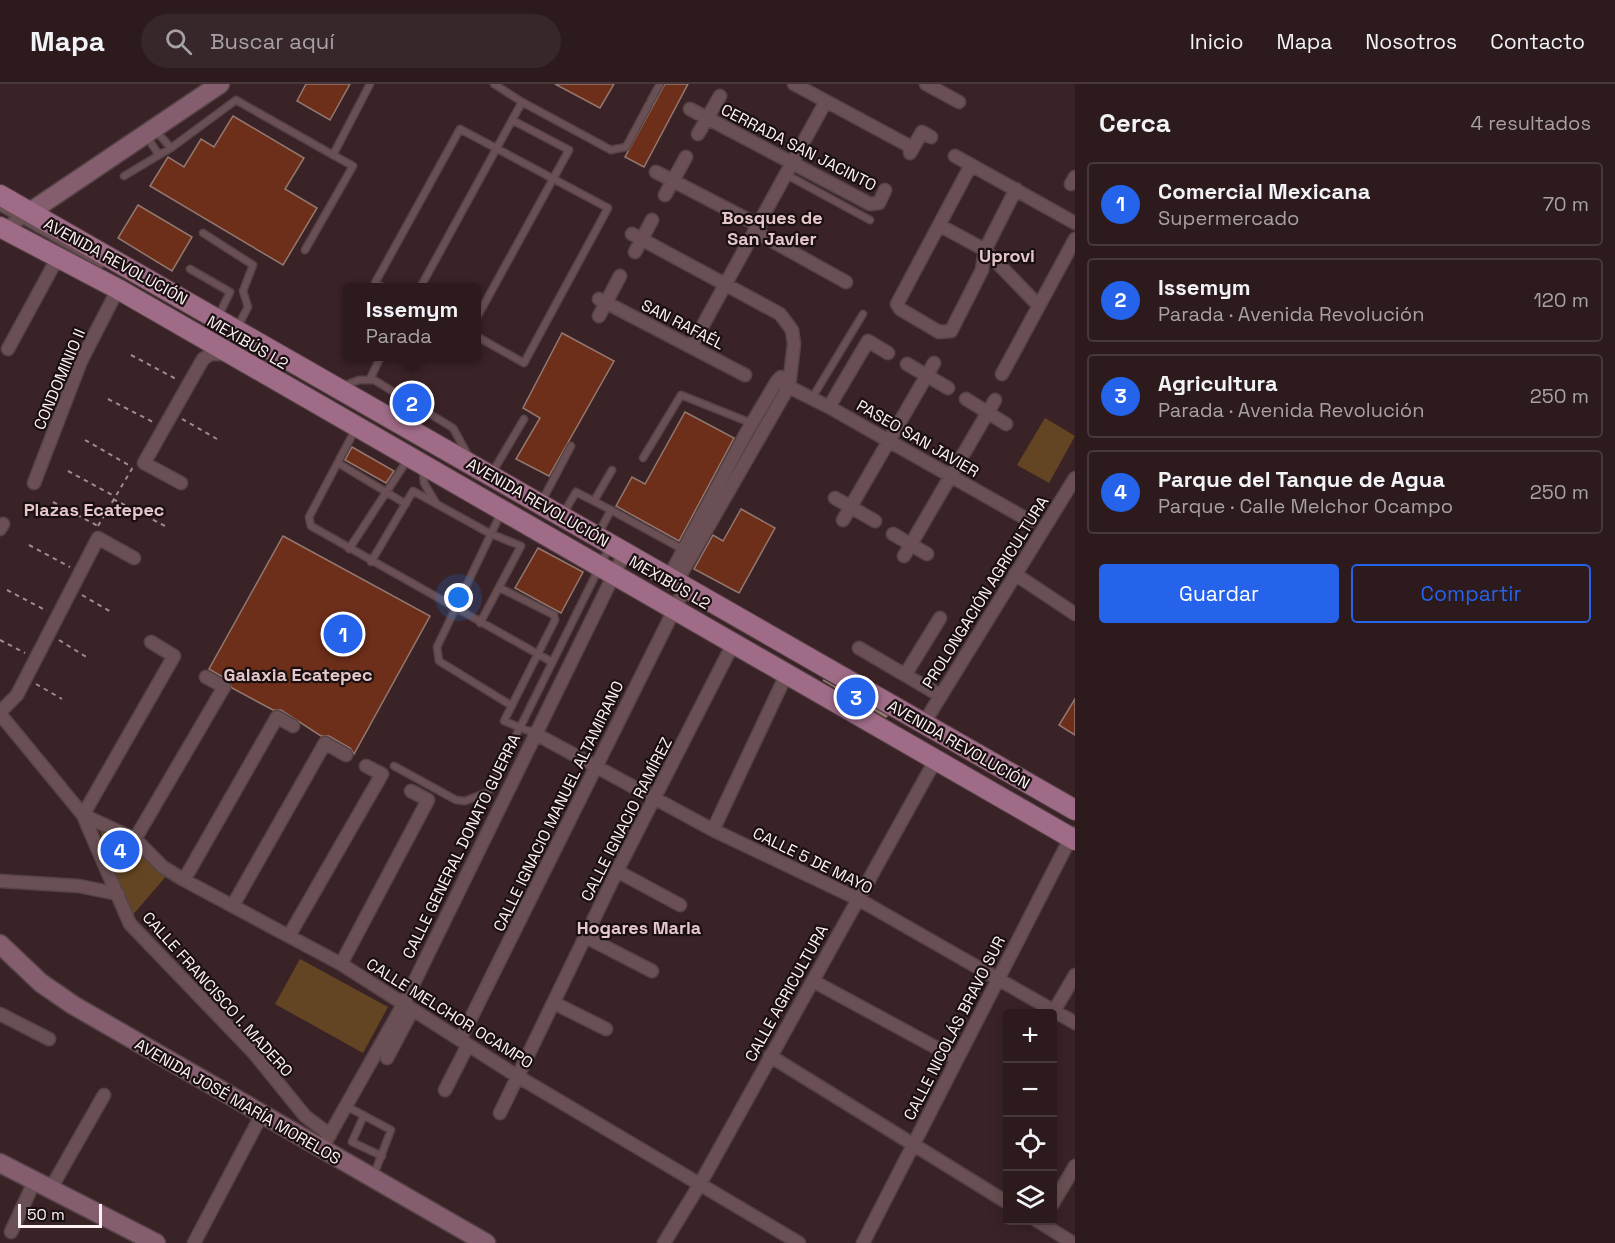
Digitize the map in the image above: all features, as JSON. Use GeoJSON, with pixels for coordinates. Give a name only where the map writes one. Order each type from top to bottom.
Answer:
{"type":"FeatureCollection","features":[{"type":"Feature","properties":{"kind":"main road"},"geometry":{"type":"LineString","coordinates":[[11,223],[219,84]]}},
{"type":"Feature","properties":{"kind":"main road","name":"AVENIDA REVOLUCIÓN"},"geometry":{"type":"LineString","coordinates":[[0,195],[11,223],[58,257],[118,289],[502,510],[611,556],[678,591],[924,723],[1075,810]]}},
{"type":"Feature","properties":{"kind":"main road","name":"AVENIDA REVOLUCIÓN"},"geometry":{"type":"LineString","coordinates":[[11,223],[225,325],[493,475],[562,516],[611,556],[678,591],[734,642],[936,759],[1074,834]]}},
{"type":"Feature","properties":{"kind":"main road","name":"AVENIDA JOSÉ MARÍA MORELOS"},"geometry":{"type":"LineString","coordinates":[[0,944],[41,983],[73,1005],[262,1114],[326,1143],[373,1178],[486,1243]]}},
{"type":"Feature","properties":{"kind":"main road"},"geometry":{"type":"LineString","coordinates":[[0,1163],[156,1243]]}},
{"type":"Feature","properties":{"kind":"street"},"geometry":{"type":"LineString","coordinates":[[794,84],[911,151],[922,132],[931,137]]}},
{"type":"Feature","properties":{"kind":"street"},"geometry":{"type":"LineString","coordinates":[[926,84],[959,102]]}},
{"type":"Feature","properties":{"kind":"street"},"geometry":{"type":"LineString","coordinates":[[698,134],[720,96]]}},
{"type":"Feature","properties":{"kind":"street"},"geometry":{"type":"LineString","coordinates":[[692,347],[826,101]]}},
{"type":"Feature","properties":{"kind":"street","name":"CERRADA SAN JACINTO"},"geometry":{"type":"LineString","coordinates":[[690,109],[870,204],[879,203],[885,190]]}},
{"type":"Feature","properties":{"kind":"street"},"geometry":{"type":"LineString","coordinates":[[955,156],[1075,223]]}},
{"type":"Feature","properties":{"kind":"street"},"geometry":{"type":"LineString","coordinates":[[665,195],[686,157]]}},
{"type":"Feature","properties":{"kind":"street"},"geometry":{"type":"LineString","coordinates":[[971,165],[898,298],[897,304],[900,309],[945,331],[982,270],[985,250],[1016,189]]}},
{"type":"Feature","properties":{"kind":"street"},"geometry":{"type":"LineString","coordinates":[[656,172],[846,282]]}},
{"type":"Feature","properties":{"kind":"street"},"geometry":{"type":"LineString","coordinates":[[635,252],[637,237],[652,219]]}},
{"type":"Feature","properties":{"kind":"street"},"geometry":{"type":"LineString","coordinates":[[939,225],[985,250],[1038,305]]}},
{"type":"Feature","properties":{"kind":"street"},"geometry":{"type":"LineString","coordinates":[[637,237],[780,314],[792,330],[794,344],[789,386],[743,451],[684,550],[678,591]]}},
{"type":"Feature","properties":{"kind":"street"},"geometry":{"type":"LineString","coordinates":[[1002,374],[1075,239]]}},
{"type":"Feature","properties":{"kind":"street"},"geometry":{"type":"LineString","coordinates":[[8,349],[58,257]]}},
{"type":"Feature","properties":{"kind":"street"},"geometry":{"type":"LineString","coordinates":[[599,316],[602,301],[620,276]]}},
{"type":"Feature","properties":{"kind":"street","name":"CONDOMINIO II"},"geometry":{"type":"LineString","coordinates":[[34,483],[81,361],[118,289]]}},
{"type":"Feature","properties":{"kind":"street","name":"SAN RAFAÉL"},"geometry":{"type":"LineString","coordinates":[[602,301],[745,375]]}},
{"type":"Feature","properties":{"kind":"street"},"geometry":{"type":"LineString","coordinates":[[187,330],[195,340],[203,359]]}},
{"type":"Feature","properties":{"kind":"street"},"geometry":{"type":"LineString","coordinates":[[829,406],[868,341],[888,353]]}},
{"type":"Feature","properties":{"kind":"street"},"geometry":{"type":"LineString","coordinates":[[181,483],[138,465],[164,428],[203,359],[219,352],[230,355]]}},
{"type":"Feature","properties":{"kind":"street"},"geometry":{"type":"LineString","coordinates":[[843,520],[934,363]]}},
{"type":"Feature","properties":{"kind":"street"},"geometry":{"type":"LineString","coordinates":[[907,364],[948,388]]}},
{"type":"Feature","properties":{"kind":"street"},"geometry":{"type":"LineString","coordinates":[[678,591],[743,451],[751,423],[777,381],[790,372]]}},
{"type":"Feature","properties":{"kind":"street","name":"PASEO SAN JAVIER"},"geometry":{"type":"LineString","coordinates":[[777,381],[829,406],[1030,521]]}},
{"type":"Feature","properties":{"kind":"street"},"geometry":{"type":"LineString","coordinates":[[966,399],[1006,424]]}},
{"type":"Feature","properties":{"kind":"street"},"geometry":{"type":"LineString","coordinates":[[904,556],[995,400]]}},
{"type":"Feature","properties":{"kind":"street","name":"PROLONGACIÓN AGRICULTURA"},"geometry":{"type":"LineString","coordinates":[[924,723],[1075,478]]}},
{"type":"Feature","properties":{"kind":"street"},"geometry":{"type":"LineString","coordinates":[[835,498],[875,521]]}},
{"type":"Feature","properties":{"kind":"street"},"geometry":{"type":"LineString","coordinates":[[893,534],[927,554]]}},
{"type":"Feature","properties":{"kind":"street"},"geometry":{"type":"LineString","coordinates":[[0,713],[17,695],[98,538],[134,558]]}},
{"type":"Feature","properties":{"kind":"street","name":"CALLE GENERAL DONATO GUERRA"},"geometry":{"type":"LineString","coordinates":[[326,1143],[346,1106],[407,1008],[534,733],[611,556]]}},
{"type":"Feature","properties":{"kind":"street"},"geometry":{"type":"LineString","coordinates":[[1015,574],[1075,614]]}},
{"type":"Feature","properties":{"kind":"street","name":"CALLE IGNACIO MANUEL ALTAMIRANO"},"geometry":{"type":"LineString","coordinates":[[445,1090],[464,1042],[597,766],[678,591]]}},
{"type":"Feature","properties":{"kind":"street"},"geometry":{"type":"LineString","coordinates":[[905,675],[940,618]]}},
{"type":"Feature","properties":{"kind":"street"},"geometry":{"type":"LineString","coordinates":[[83,815],[174,656],[151,642]]}},
{"type":"Feature","properties":{"kind":"street","name":"CALLE IGNACIO RAMÍREZ"},"geometry":{"type":"LineString","coordinates":[[500,1113],[617,872],[734,642]]}},
{"type":"Feature","properties":{"kind":"street"},"geometry":{"type":"LineString","coordinates":[[859,648],[941,696]]}},
{"type":"Feature","properties":{"kind":"street"},"geometry":{"type":"LineString","coordinates":[[713,830],[787,673]]}},
{"type":"Feature","properties":{"kind":"street"},"geometry":{"type":"LineString","coordinates":[[135,838],[224,687],[206,677]]}},
{"type":"Feature","properties":{"kind":"street","name":"CALLE FRANCISCO I. MADERO"},"geometry":{"type":"LineString","coordinates":[[0,713],[83,815],[130,924],[253,1052],[326,1143]]}},
{"type":"Feature","properties":{"kind":"street"},"geometry":{"type":"LineString","coordinates":[[184,880],[277,717],[293,726]]}},
{"type":"Feature","properties":{"kind":"street","name":"CALLE 5 DE MAYO"},"geometry":{"type":"LineString","coordinates":[[534,733],[713,830],[858,899],[1050,1009]]}},
{"type":"Feature","properties":{"kind":"street"},"geometry":{"type":"LineString","coordinates":[[233,905],[326,743],[346,755]]}},
{"type":"Feature","properties":{"kind":"street","name":"CALLE AGRICULTURA"},"geometry":{"type":"LineString","coordinates":[[664,1243],[936,759]]}},
{"type":"Feature","properties":{"kind":"street"},"geometry":{"type":"LineString","coordinates":[[290,934],[382,774],[366,766]]}},
{"type":"Feature","properties":{"kind":"street"},"geometry":{"type":"LineString","coordinates":[[341,964],[428,801],[411,791]]}},
{"type":"Feature","properties":{"kind":"street","name":"CALLE MELCHOR OCAMPO"},"geometry":{"type":"LineString","coordinates":[[83,815],[135,838],[163,867],[184,880],[290,934],[341,964],[517,1076],[799,1243]]}},
{"type":"Feature","properties":{"kind":"street","name":"CALLE NICOLÁS BRAVO SUR"},"geometry":{"type":"LineString","coordinates":[[863,1243],[1074,834]]}},
{"type":"Feature","properties":{"kind":"street"},"geometry":{"type":"LineString","coordinates":[[617,872],[680,905]]}},
{"type":"Feature","properties":{"kind":"street"},"geometry":{"type":"LineString","coordinates":[[0,881],[79,886],[118,894]]}},
{"type":"Feature","properties":{"kind":"street"},"geometry":{"type":"LineString","coordinates":[[585,937],[652,971]]}},
{"type":"Feature","properties":{"kind":"street"},"geometry":{"type":"LineString","coordinates":[[1055,1009],[1075,975]]}},
{"type":"Feature","properties":{"kind":"street"},"geometry":{"type":"LineString","coordinates":[[813,981],[957,1059]]}},
{"type":"Feature","properties":{"kind":"street"},"geometry":{"type":"LineString","coordinates":[[554,1003],[606,1029]]}},
{"type":"Feature","properties":{"kind":"street"},"geometry":{"type":"LineString","coordinates":[[387,1058],[407,1008]]}},
{"type":"Feature","properties":{"kind":"street","name":"CALLE 5 DE MAYO"},"geometry":{"type":"LineString","coordinates":[[1057,1013],[1075,1023]]}},
{"type":"Feature","properties":{"kind":"street"},"geometry":{"type":"LineString","coordinates":[[0,1014],[50,1039]]}},
{"type":"Feature","properties":{"kind":"street"},"geometry":{"type":"LineString","coordinates":[[770,1056],[1003,1200]]}},
{"type":"Feature","properties":{"kind":"street"},"geometry":{"type":"LineString","coordinates":[[11,1232],[104,1095]]}},
{"type":"Feature","properties":{"kind":"street"},"geometry":{"type":"LineString","coordinates":[[194,1243],[262,1114]]}},
{"type":"Feature","properties":{"kind":"street"},"geometry":{"type":"LineString","coordinates":[[1057,1197],[1075,1167]]}},
{"type":"Feature","properties":{"kind":"street"},"geometry":{"type":"LineString","coordinates":[[1045,1225],[1073,1243]]}},
{"type":"Feature","properties":{"kind":"lane"},"geometry":{"type":"LineString","coordinates":[[333,155],[370,84]]}},
{"type":"Feature","properties":{"kind":"lane"},"geometry":{"type":"LineString","coordinates":[[494,84],[522,102],[611,150],[626,147],[660,84]]}},
{"type":"Feature","properties":{"kind":"lane"},"geometry":{"type":"LineString","coordinates":[[124,176],[171,148],[236,100],[353,166],[305,250]]}},
{"type":"Feature","properties":{"kind":"lane"},"geometry":{"type":"LineString","coordinates":[[423,283],[522,102]]}},
{"type":"Feature","properties":{"kind":"lane"},"geometry":{"type":"LineString","coordinates":[[481,312],[569,150],[512,120]]}},
{"type":"Feature","properties":{"kind":"lane"},"geometry":{"type":"LineString","coordinates":[[375,283],[460,129],[608,208],[524,363],[481,338]]}},
{"type":"Feature","properties":{"kind":"lane"},"geometry":{"type":"LineString","coordinates":[[149,131],[171,148]]}},
{"type":"Feature","properties":{"kind":"lane"},"geometry":{"type":"LineString","coordinates":[[149,131],[159,155]]}},
{"type":"Feature","properties":{"kind":"lane"},"geometry":{"type":"LineString","coordinates":[[787,175],[870,220]]}},
{"type":"Feature","properties":{"kind":"lane","name":"MEXIBÚS L2"},"geometry":{"type":"LineString","coordinates":[[0,207],[11,223],[611,556]]}},
{"type":"Feature","properties":{"kind":"lane","name":"MEXIBÚS L2"},"geometry":{"type":"LineString","coordinates":[[11,223],[104,266]]}},
{"type":"Feature","properties":{"kind":"lane"},"geometry":{"type":"LineString","coordinates":[[203,233],[253,265],[243,291],[248,307],[225,325]]}},
{"type":"Feature","properties":{"kind":"lane"},"geometry":{"type":"LineString","coordinates":[[190,269],[230,292],[225,325]]}},
{"type":"Feature","properties":{"kind":"lane"},"geometry":{"type":"LineString","coordinates":[[812,398],[862,314]]}},
{"type":"Feature","properties":{"kind":"lane","name":"MEXIBÚS L2"},"geometry":{"type":"LineString","coordinates":[[225,325],[611,556]]}},
{"type":"Feature","properties":{"kind":"lane"},"geometry":{"type":"LineString","coordinates":[[370,379],[379,361]]}},
{"type":"Feature","properties":{"kind":"lane"},"geometry":{"type":"LineString","coordinates":[[340,388],[358,380],[370,379],[453,428],[461,438],[471,463]]}},
{"type":"Feature","properties":{"kind":"lane"},"geometry":{"type":"LineString","coordinates":[[643,458],[681,395],[751,423]]}},
{"type":"Feature","properties":{"kind":"lane"},"geometry":{"type":"LineString","coordinates":[[493,475],[524,419]]}},
{"type":"Feature","properties":{"kind":"lane"},"geometry":{"type":"LineString","coordinates":[[357,427],[309,517],[311,526],[453,609],[552,662]]}},
{"type":"Feature","properties":{"kind":"lane"},"geometry":{"type":"LineString","coordinates":[[541,503],[571,446]]}},
{"type":"Feature","properties":{"kind":"lane"},"geometry":{"type":"LineString","coordinates":[[349,549],[386,492],[416,461],[424,483],[436,505]]}},
{"type":"Feature","properties":{"kind":"lane"},"geometry":{"type":"LineString","coordinates":[[338,462],[406,504]]}},
{"type":"Feature","properties":{"kind":"lane"},"geometry":{"type":"LineString","coordinates":[[594,501],[612,470]]}},
{"type":"Feature","properties":{"kind":"lane"},"geometry":{"type":"LineString","coordinates":[[371,562],[413,491],[489,533],[521,546],[480,622]]}},
{"type":"Feature","properties":{"kind":"lane"},"geometry":{"type":"LineString","coordinates":[[562,516],[576,492],[684,550]]}},
{"type":"Feature","properties":{"kind":"lane"},"geometry":{"type":"LineString","coordinates":[[502,510],[489,533],[437,647],[440,661],[512,705]]}},
{"type":"Feature","properties":{"kind":"lane"},"geometry":{"type":"LineString","coordinates":[[394,766],[456,800],[465,801],[477,798],[488,792],[552,662],[611,556],[611,510]]}},
{"type":"Feature","properties":{"kind":"lane"},"geometry":{"type":"LineString","coordinates":[[500,588],[554,615],[555,620],[504,721],[534,733]]}},
{"type":"Feature","properties":{"kind":"lane","name":"MEXIBÚS L2"},"geometry":{"type":"LineString","coordinates":[[678,591],[1075,816]]}},
{"type":"Feature","properties":{"kind":"lane","name":"MEXIBÚS L2"},"geometry":{"type":"LineString","coordinates":[[678,591],[1074,834]]}},
{"type":"Feature","properties":{"kind":"lane"},"geometry":{"type":"LineString","coordinates":[[346,1106],[392,1130],[373,1178]]}},
{"type":"Feature","properties":{"kind":"lane"},"geometry":{"type":"LineString","coordinates":[[364,1115],[352,1142],[382,1156]]}},
{"type":"Feature","properties":{"kind":"path"},"geometry":{"type":"LineString","coordinates":[[131,355],[188,385]]}},
{"type":"Feature","properties":{"kind":"path"},"geometry":{"type":"LineString","coordinates":[[108,399],[164,428]]}},
{"type":"Feature","properties":{"kind":"path"},"geometry":{"type":"LineString","coordinates":[[172,414],[217,439]]}},
{"type":"Feature","properties":{"kind":"path"},"geometry":{"type":"LineString","coordinates":[[53,502],[98,526],[113,497],[138,465],[85,440]]}},
{"type":"Feature","properties":{"kind":"path"},"geometry":{"type":"LineString","coordinates":[[68,471],[165,526]]}},
{"type":"Feature","properties":{"kind":"path"},"geometry":{"type":"LineString","coordinates":[[29,546],[81,572]]}},
{"type":"Feature","properties":{"kind":"path"},"geometry":{"type":"LineString","coordinates":[[72,589],[113,613]]}},
{"type":"Feature","properties":{"kind":"path"},"geometry":{"type":"LineString","coordinates":[[7,590],[58,616]]}},
{"type":"Feature","properties":{"kind":"path"},"geometry":{"type":"LineString","coordinates":[[48,634],[88,658]]}},
{"type":"Feature","properties":{"kind":"path"},"geometry":{"type":"LineString","coordinates":[[0,640],[36,658]]}},
{"type":"Feature","properties":{"kind":"path"},"geometry":{"type":"LineString","coordinates":[[26,678],[62,699]]}},
{"type":"Feature","properties":{"kind":"shaded area"},"geometry":{"type":"Polygon","coordinates":[[[1045,418],[1075,436],[1049,483],[1017,465],[1045,418]]]}},
{"type":"Feature","properties":{"kind":"shaded area"},"geometry":{"type":"Polygon","coordinates":[[[98,826],[168,874],[131,917],[98,826]]]}},
{"type":"Feature","properties":{"kind":"shaded area"},"geometry":{"type":"Polygon","coordinates":[[[300,959],[388,1007],[363,1053],[275,1004],[300,959]]]}},
{"type":"Feature","properties":{"kind":"building"},"geometry":{"type":"Polygon","coordinates":[[[306,84],[350,84],[330,120],[297,101],[306,84]]]}},
{"type":"Feature","properties":{"kind":"building"},"geometry":{"type":"Polygon","coordinates":[[[555,84],[614,84],[600,108],[555,84]]]}},
{"type":"Feature","properties":{"kind":"building"},"geometry":{"type":"Polygon","coordinates":[[[665,84],[688,84],[644,167],[625,157],[665,84]]]}},
{"type":"Feature","properties":{"kind":"building"},"geometry":{"type":"Polygon","coordinates":[[[233,116],[304,158],[285,189],[317,208],[283,265],[150,186],[168,157],[184,167],[201,139],[214,147],[233,116]]]}},
{"type":"Feature","properties":{"kind":"building"},"geometry":{"type":"Polygon","coordinates":[[[138,205],[192,237],[172,271],[118,238],[138,205]]]}},
{"type":"Feature","properties":{"kind":"building"},"geometry":{"type":"Polygon","coordinates":[[[562,333],[614,361],[549,476],[516,459],[540,418],[523,408],[562,333]]]}},
{"type":"Feature","properties":{"kind":"building"},"geometry":{"type":"Polygon","coordinates":[[[685,412],[734,438],[679,541],[616,506],[632,477],[645,484],[685,412]]]}},
{"type":"Feature","properties":{"kind":"building"},"geometry":{"type":"Polygon","coordinates":[[[352,447],[394,471],[386,483],[345,460],[352,447]]]}},
{"type":"Feature","properties":{"kind":"building"},"geometry":{"type":"Polygon","coordinates":[[[741,509],[775,528],[739,593],[694,569],[713,535],[723,541],[741,509]]]}},
{"type":"Feature","properties":{"kind":"building"},"geometry":{"type":"Polygon","coordinates":[[[283,536],[430,616],[354,754],[350,748],[329,736],[321,736],[281,710],[273,710],[232,688],[228,680],[209,669],[283,536]]]}},
{"type":"Feature","properties":{"kind":"building"},"geometry":{"type":"Polygon","coordinates":[[[538,548],[583,572],[561,613],[515,588],[538,548]]]}},
{"type":"Feature","properties":{"kind":"building"},"geometry":{"type":"Polygon","coordinates":[[[823,680],[887,716],[886,717],[823,680]]]}},
{"type":"Feature","properties":{"kind":"building"},"geometry":{"type":"Polygon","coordinates":[[[1075,699],[1075,735],[1059,725],[1075,699]]]}},
{"type":"Feature","properties":{"kind":"place","name":"Issemym"},"geometry":{"type":"Point","coordinates":[412,403]}},
{"type":"Feature","properties":{"kind":"place","name":"Comercial Mexicana"},"geometry":{"type":"Point","coordinates":[343,634]}},
{"type":"Feature","properties":{"kind":"place","name":"Agricultura"},"geometry":{"type":"Point","coordinates":[856,697]}},
{"type":"Feature","properties":{"kind":"place","name":"Parque del Tanque de Agua"},"geometry":{"type":"Point","coordinates":[120,850]}},
{"type":"Feature","properties":{"kind":"district","name":"Bosques de San Javier"},"geometry":{"type":"Point","coordinates":[772,228]}},
{"type":"Feature","properties":{"kind":"district","name":"Uprovi"},"geometry":{"type":"Point","coordinates":[1007,256]}},
{"type":"Feature","properties":{"kind":"district","name":"Plazas Ecatepec"},"geometry":{"type":"Point","coordinates":[94,510]}},
{"type":"Feature","properties":{"kind":"district","name":"Galaxia Ecatepec"},"geometry":{"type":"Point","coordinates":[298,675]}},
{"type":"Feature","properties":{"kind":"district","name":"Hogares Marla"},"geometry":{"type":"Point","coordinates":[639,928]}}]}
